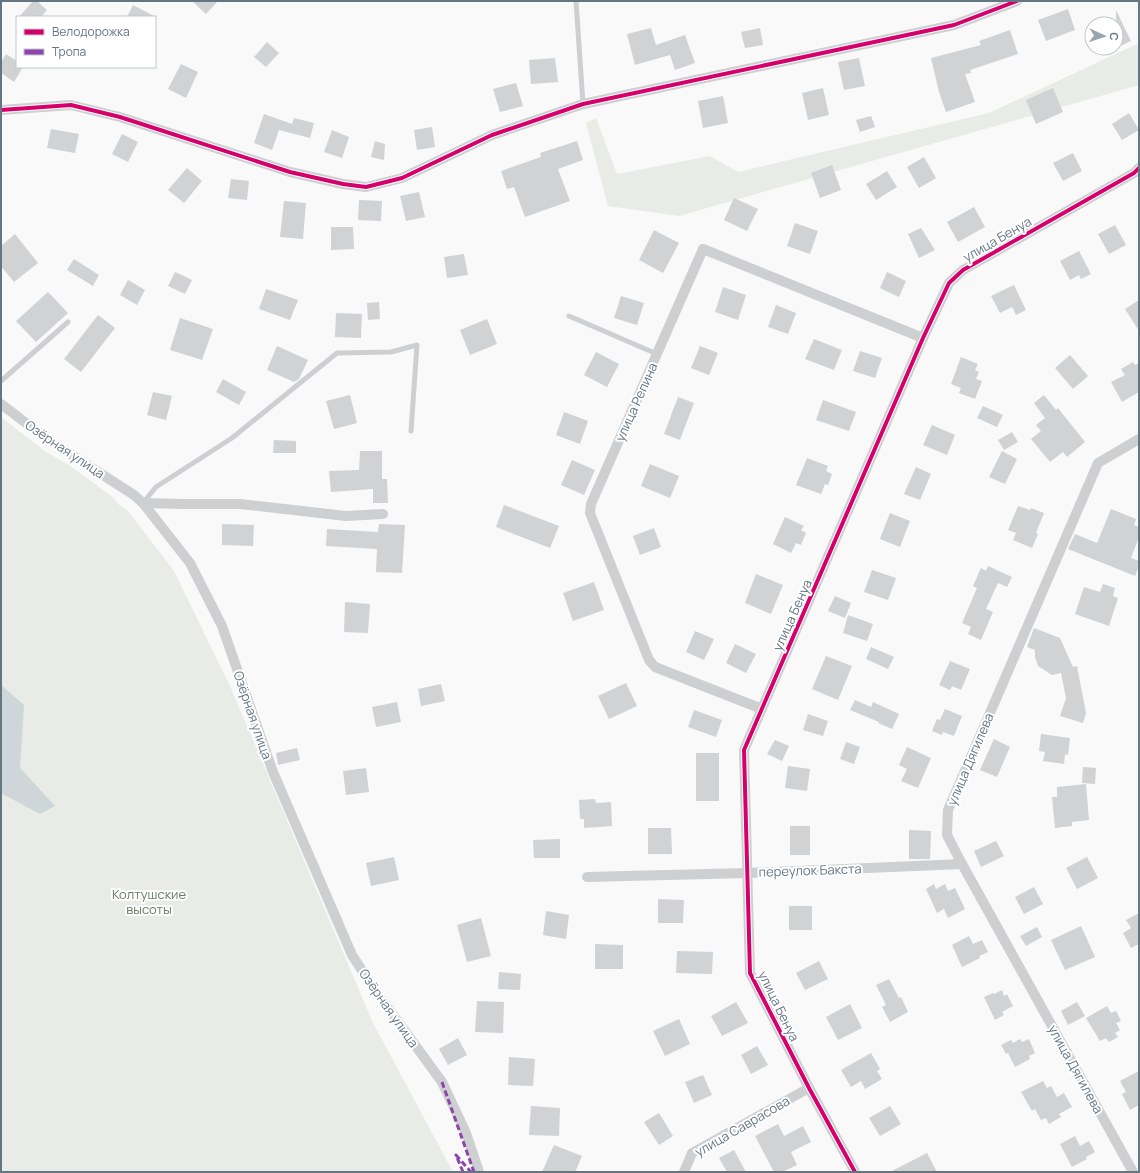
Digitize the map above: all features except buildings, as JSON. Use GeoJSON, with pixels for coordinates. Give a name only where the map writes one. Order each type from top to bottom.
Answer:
{"type":"FeatureCollection","features":[{"type":"Feature","properties":{"kind":"street"},"geometry":{"type":"LineString","coordinates":[[1,110],[71,105],[120,116],[290,172],[343,184],[366,187],[402,178],[492,135],[583,104],[954,25],[1017,1]]}},
{"type":"Feature","properties":{"kind":"street","name":"улица Бенуа"},"geometry":{"type":"LineString","coordinates":[[855,1172],[809,1088],[750,972],[744,750],[923,338],[949,283],[963,270],[1134,173],[1139,168]]}},
{"type":"Feature","properties":{"kind":"street","name":"улица Репина"},"geometry":{"type":"LineString","coordinates":[[762,709],[655,667],[649,660],[590,513],[591,504],[703,249],[923,338]]}},
{"type":"Feature","properties":{"kind":"street","name":"Озёрная улица"},"geometry":{"type":"LineString","coordinates":[[1,404],[47,439],[134,495],[143,503],[190,564],[222,626],[273,772],[352,954],[372,986],[442,1082],[466,1133],[479,1172]]}},
{"type":"Feature","properties":{"kind":"street","name":"улица Дягилева"},"geometry":{"type":"LineString","coordinates":[[1134,1172],[947,835],[948,810],[1098,463],[1139,439]]}},
{"type":"Feature","properties":{"kind":"street"},"geometry":{"type":"LineString","coordinates":[[143,503],[240,504],[346,516],[383,514]]}},
{"type":"Feature","properties":{"kind":"street","name":"переулок Бакста"},"geometry":{"type":"LineString","coordinates":[[587,877],[748,873],[962,864]]}},
{"type":"Feature","properties":{"kind":"street","name":"улица Саврасова"},"geometry":{"type":"LineString","coordinates":[[684,1172],[692,1152],[809,1088]]}},
{"type":"Feature","properties":{"kind":"lane"},"geometry":{"type":"LineString","coordinates":[[576,1],[583,104]]}},
{"type":"Feature","properties":{"kind":"lane"},"geometry":{"type":"LineString","coordinates":[[569,316],[657,354]]}},
{"type":"Feature","properties":{"kind":"lane"},"geometry":{"type":"LineString","coordinates":[[1,381],[68,322]]}},
{"type":"Feature","properties":{"kind":"lane"},"geometry":{"type":"LineString","coordinates":[[143,503],[156,487],[232,438],[337,353],[390,352],[417,345],[411,431]]}},
{"type":"Feature","properties":{"kind":"green space"},"geometry":{"type":"Polygon","coordinates":[[[1139,43],[1139,85],[679,216],[608,206],[586,123],[596,118],[617,174],[710,156],[738,172],[989,113],[1111,56],[1124,56],[1124,50],[1139,43]]]}},
{"type":"Feature","properties":{"kind":"green space","name":"Колтушские высоты"},"geometry":{"type":"Polygon","coordinates":[[[1,417],[46,452],[69,465],[114,498],[118,504],[128,511],[174,571],[230,686],[373,1023],[453,1172],[1,1172],[1,417]]]}},
{"type":"Feature","properties":{"kind":"shaded area"},"geometry":{"type":"Polygon","coordinates":[[[1,685],[24,705],[20,768],[55,806],[40,814],[1,793],[1,685]]]}},
{"type":"Feature","properties":{"kind":"marked path"},"geometry":{"type":"LineString","coordinates":[[442,1082],[474,1172]]}},
{"type":"Feature","properties":{"kind":"marked path"},"geometry":{"type":"LineString","coordinates":[[463,1172],[456,1155],[471,1172]]}},
{"type":"Feature","properties":{"kind":"cycle path"},"geometry":{"type":"LineString","coordinates":[[1,110],[71,105],[120,117],[290,172],[343,184],[366,187],[402,178],[492,135],[583,104],[954,25],[1017,1]]}},
{"type":"Feature","properties":{"kind":"cycle path"},"geometry":{"type":"LineString","coordinates":[[855,1172],[809,1088],[750,973],[744,750],[923,338],[949,283],[963,270],[1134,173],[1139,168]]}}]}
